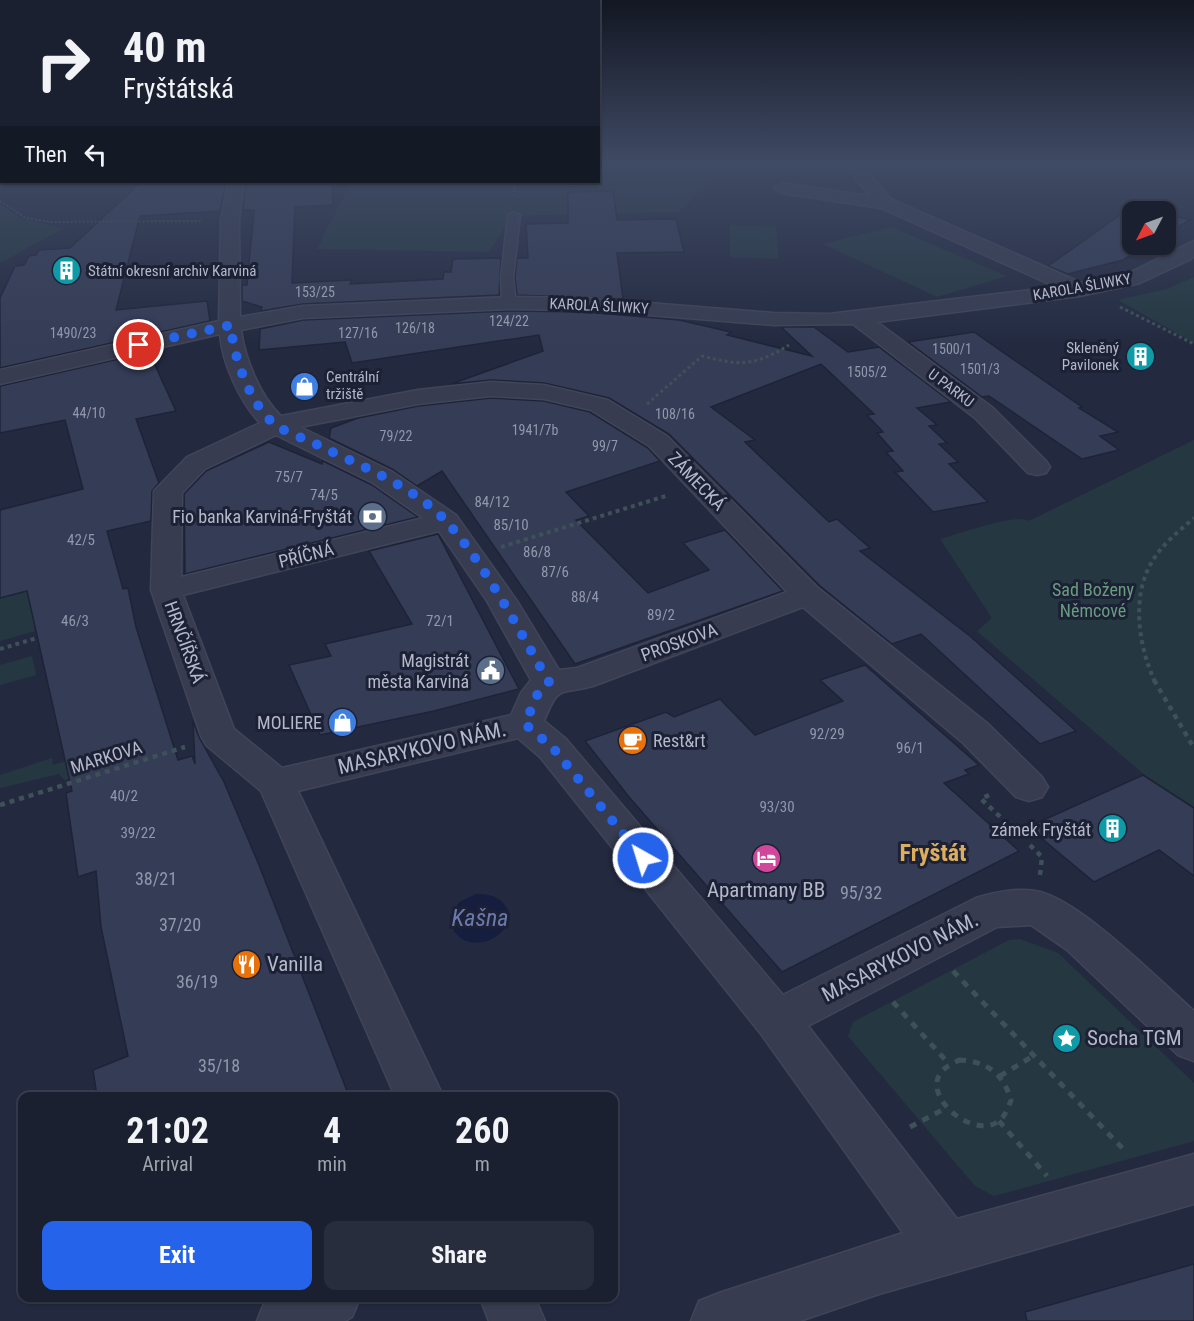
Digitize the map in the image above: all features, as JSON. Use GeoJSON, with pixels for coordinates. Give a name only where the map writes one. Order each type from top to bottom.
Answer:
{"type":"FeatureCollection","features":[{"type":"Feature","properties":{"kind":"street"},"geometry":{"type":"LineString","coordinates":[[230,223],[228,303],[232,344],[239,365],[262,411],[276,425],[382,477],[446,521],[472,556],[549,682],[538,693],[525,724]]}},
{"type":"Feature","properties":{"kind":"street"},"geometry":{"type":"LineString","coordinates":[[929,223],[1080,290]]}},
{"type":"Feature","properties":{"kind":"street","name":"KAROLA ŚLIWKY"},"geometry":{"type":"LineString","coordinates":[[0,377],[231,325],[303,312],[509,303],[586,304],[774,319],[858,318],[1080,290],[1133,279],[1184,255],[1194,247]]}},
{"type":"Feature","properties":{"kind":"street","name":"U PARKU"},"geometry":{"type":"LineString","coordinates":[[858,318],[984,413],[1036,467]]}},
{"type":"Feature","properties":{"kind":"street","name":"ZÁMECKÁ"},"geometry":{"type":"LineString","coordinates":[[276,425],[418,398],[490,389],[544,392],[599,405],[658,441],[807,595],[975,733],[1029,787]]}},
{"type":"Feature","properties":{"kind":"street","name":"HRNČÍŘSKÁ"},"geometry":{"type":"LineString","coordinates":[[219,736],[166,590],[168,491],[196,463],[276,425]]}},
{"type":"Feature","properties":{"kind":"street","name":"PŘÍČNÁ"},"geometry":{"type":"LineString","coordinates":[[166,590],[446,521]]}},
{"type":"Feature","properties":{"kind":"street","name":"PROSKOVA"},"geometry":{"type":"LineString","coordinates":[[549,682],[581,678],[807,595]]}},
{"type":"Feature","properties":{"kind":"street","name":"MASARYKOVO NÁM."},"geometry":{"type":"LineString","coordinates":[[276,783],[525,724],[553,748],[777,1020],[946,1248]]}},
{"type":"Feature","properties":{"kind":"street"},"geometry":{"type":"LineString","coordinates":[[219,736],[276,783],[417,1092]]}},
{"type":"Feature","properties":{"kind":"street","name":"MASARYKOVO NÁM."},"geometry":{"type":"LineString","coordinates":[[777,1020],[991,910],[1038,908],[1082,938],[1194,1041]]}},
{"type":"Feature","properties":{"kind":"street"},"geometry":{"type":"LineString","coordinates":[[718,1321],[879,1267],[1177,1183]]}},
{"type":"Feature","properties":{"kind":"street"},"geometry":{"type":"LineString","coordinates":[[285,1321],[325,1302]]}},
{"type":"Feature","properties":{"kind":"street"},"geometry":{"type":"LineString","coordinates":[[509,1302],[517,1321]]}},
{"type":"Feature","properties":{"kind":"lane"},"geometry":{"type":"LineString","coordinates":[[509,303],[507,278],[513,223]]}},
{"type":"Feature","properties":{"kind":"path"},"geometry":{"type":"LineString","coordinates":[[1123,309],[1194,344]]}},
{"type":"Feature","properties":{"kind":"path"},"geometry":{"type":"LineString","coordinates":[[627,422],[702,356],[740,366],[766,360],[829,320]]}},
{"type":"Feature","properties":{"kind":"path"},"geometry":{"type":"LineString","coordinates":[[472,556],[701,486]]}},
{"type":"Feature","properties":{"kind":"path"},"geometry":{"type":"LineString","coordinates":[[1194,518],[1168,541],[1151,564],[1141,590],[1139,622],[1157,689],[1194,748]]}},
{"type":"Feature","properties":{"kind":"path"},"geometry":{"type":"LineString","coordinates":[[0,648],[37,639]]}},
{"type":"Feature","properties":{"kind":"path","name":"MARKOVA"},"geometry":{"type":"LineString","coordinates":[[0,805],[219,736]]}},
{"type":"Feature","properties":{"kind":"path"},"geometry":{"type":"LineString","coordinates":[[927,943],[1034,1056],[1177,1183]]}},
{"type":"Feature","properties":{"kind":"path"},"geometry":{"type":"LineString","coordinates":[[867,973],[949,1064]]}},
{"type":"Feature","properties":{"kind":"path"},"geometry":{"type":"LineString","coordinates":[[1000,1076],[1034,1056]]}},
{"type":"Feature","properties":{"kind":"path"},"geometry":{"type":"LineString","coordinates":[[971,1060],[983,1063],[1000,1076],[1009,1090],[1011,1101],[1009,1111],[999,1121],[983,1125],[971,1124],[959,1119],[946,1107],[938,1091],[938,1080],[942,1070],[949,1064],[971,1060]]}},
{"type":"Feature","properties":{"kind":"path"},"geometry":{"type":"LineString","coordinates":[[999,1121],[1078,1210]]}},
{"type":"Feature","properties":{"kind":"green space"},"geometry":{"type":"Polygon","coordinates":[[[0,223],[39,223],[64,228],[0,263],[0,223]]]}},
{"type":"Feature","properties":{"kind":"green space"},"geometry":{"type":"Polygon","coordinates":[[[330,223],[508,223],[489,252],[317,249],[330,223]]]}},
{"type":"Feature","properties":{"kind":"green space"},"geometry":{"type":"Polygon","coordinates":[[[730,225],[776,226],[779,259],[730,257],[730,225]]]}},
{"type":"Feature","properties":{"kind":"green space"},"geometry":{"type":"Polygon","coordinates":[[[891,227],[1007,276],[937,297],[823,244],[891,227]]]}},
{"type":"Feature","properties":{"kind":"green space"},"geometry":{"type":"Polygon","coordinates":[[[1194,277],[1194,343],[1118,300],[1167,289],[1194,277]]]}},
{"type":"Feature","properties":{"kind":"green space","name":"Sad Boženy Němcové"},"geometry":{"type":"Polygon","coordinates":[[[1194,440],[1194,807],[1146,776],[977,631],[992,618],[940,539],[999,522],[1022,519],[1029,521],[1194,440]]]}},
{"type":"Feature","properties":{"kind":"green space"},"geometry":{"type":"Polygon","coordinates":[[[45,586],[49,604],[31,609],[35,631],[0,641],[0,598],[45,586]]]}},
{"type":"Feature","properties":{"kind":"green space"},"geometry":{"type":"Polygon","coordinates":[[[32,656],[36,675],[0,685],[0,665],[32,656]]]}},
{"type":"Feature","properties":{"kind":"green space"},"geometry":{"type":"Polygon","coordinates":[[[169,730],[174,749],[65,780],[59,774],[0,788],[0,775],[52,758],[53,765],[169,730]]]}},
{"type":"Feature","properties":{"kind":"green space"},"geometry":{"type":"Polygon","coordinates":[[[1020,939],[1058,953],[1194,1083],[1194,1141],[994,1196],[975,1186],[848,1036],[853,1022],[1009,940],[1020,939]]]}},
{"type":"Feature","properties":{"kind":"water","name":"Kašna"},"geometry":{"type":"Polygon","coordinates":[[[476,894],[493,896],[502,901],[510,916],[498,935],[488,941],[478,943],[459,937],[453,928],[450,916],[459,902],[476,894]]]}},
{"type":"Feature","properties":{"kind":"building"},"geometry":{"type":"Polygon","coordinates":[[[97,223],[138,223],[116,310],[207,301],[210,321],[0,368],[0,298],[15,266],[24,265],[29,256],[36,255],[39,250],[70,248],[97,223]]]}},
{"type":"Feature","properties":{"kind":"building"},"geometry":{"type":"Polygon","coordinates":[[[253,223],[294,223],[292,283],[352,280],[350,284],[443,279],[444,272],[451,272],[453,259],[501,258],[499,295],[303,304],[261,311],[262,307],[242,301],[242,285],[247,285],[253,223]]]}},
{"type":"Feature","properties":{"kind":"building"},"geometry":{"type":"Polygon","coordinates":[[[677,223],[684,252],[617,253],[623,299],[517,295],[515,278],[517,258],[528,258],[526,224],[677,223]]]}},
{"type":"Feature","properties":{"kind":"building"},"geometry":{"type":"Polygon","coordinates":[[[1109,223],[1122,223],[1122,255],[1131,255],[1123,260],[1068,274],[1048,266],[1109,223]]]}},
{"type":"Feature","properties":{"kind":"building"},"geometry":{"type":"Polygon","coordinates":[[[1176,223],[1185,223],[1176,228],[1176,223]]]}},
{"type":"Feature","properties":{"kind":"building"},"geometry":{"type":"Polygon","coordinates":[[[509,311],[586,312],[679,320],[731,332],[727,335],[812,356],[781,327],[814,327],[848,352],[879,347],[951,402],[917,408],[937,425],[929,426],[947,443],[939,444],[958,462],[949,464],[988,502],[933,512],[895,472],[903,471],[886,452],[893,451],[877,433],[883,432],[867,415],[874,414],[821,364],[711,407],[755,440],[745,442],[829,522],[837,519],[870,548],[860,551],[970,636],[1076,731],[1040,744],[921,634],[892,644],[820,586],[669,434],[609,398],[544,383],[491,380],[451,384],[543,351],[539,335],[352,363],[345,342],[259,350],[260,329],[303,320],[509,311]]]}},
{"type":"Feature","properties":{"kind":"building"},"geometry":{"type":"Polygon","coordinates":[[[974,332],[1082,407],[1079,408],[1118,432],[1100,436],[1119,450],[1082,459],[989,396],[982,397],[908,342],[974,332]]]}},
{"type":"Feature","properties":{"kind":"building"},"geometry":{"type":"Polygon","coordinates":[[[149,352],[176,411],[136,419],[159,483],[152,491],[151,521],[107,531],[123,589],[128,588],[136,627],[178,760],[192,756],[195,764],[193,721],[199,737],[224,782],[259,865],[347,1092],[96,1092],[93,1070],[128,1056],[101,927],[96,871],[78,877],[66,793],[72,791],[27,591],[0,598],[0,510],[83,489],[65,420],[0,433],[0,386],[149,352]]]}},
{"type":"Feature","properties":{"kind":"building"},"geometry":{"type":"Polygon","coordinates":[[[491,398],[544,401],[590,412],[648,448],[660,461],[566,492],[589,516],[576,520],[648,593],[709,570],[683,543],[725,530],[783,591],[575,664],[442,471],[417,486],[392,469],[329,438],[331,428],[358,418],[418,406],[491,398]]]}},
{"type":"Feature","properties":{"kind":"building"},"geometry":{"type":"Polygon","coordinates":[[[269,442],[322,464],[323,461],[372,485],[418,517],[185,574],[184,494],[206,471],[269,442]]]}},
{"type":"Feature","properties":{"kind":"building"},"geometry":{"type":"Polygon","coordinates":[[[438,534],[519,689],[434,711],[320,735],[289,665],[331,656],[325,644],[412,624],[369,551],[438,534]]]}},
{"type":"Feature","properties":{"kind":"building"},"geometry":{"type":"Polygon","coordinates":[[[865,665],[979,765],[965,770],[969,774],[944,783],[1019,851],[782,972],[629,797],[585,741],[666,712],[674,717],[720,699],[755,735],[843,701],[820,680],[865,665]]]}},
{"type":"Feature","properties":{"kind":"building","name":"zámek Fryštát"},"geometry":{"type":"Polygon","coordinates":[[[1143,775],[1194,808],[1194,876],[1159,850],[1094,882],[1028,827],[1143,775]]]}},
{"type":"Feature","properties":{"kind":"building"},"geometry":{"type":"Polygon","coordinates":[[[1194,1264],[1194,1321],[1027,1321],[1025,1312],[1194,1264]]]}},
{"type":"Feature","properties":{"kind":"place","name":"Státní okresní archiv Karviná"},"geometry":{"type":"Point","coordinates":[67,271]}},
{"type":"Feature","properties":{"kind":"place","name":"Skleněný Pavilonek"},"geometry":{"type":"Point","coordinates":[1140,357]}},
{"type":"Feature","properties":{"kind":"place","name":"Centrální tržiště"},"geometry":{"type":"Point","coordinates":[305,386]}},
{"type":"Feature","properties":{"kind":"place","name":"Fio banka Karviná-Fryštát"},"geometry":{"type":"Point","coordinates":[373,516]}},
{"type":"Feature","properties":{"kind":"place","name":"Magistrát města Karviná"},"geometry":{"type":"Point","coordinates":[490,670]}},
{"type":"Feature","properties":{"kind":"place","name":"MOLIERE"},"geometry":{"type":"Point","coordinates":[343,722]}},
{"type":"Feature","properties":{"kind":"place","name":"Rest&rt"},"geometry":{"type":"Point","coordinates":[632,740]}},
{"type":"Feature","properties":{"kind":"place","name":"zámek Fryštát"},"geometry":{"type":"Point","coordinates":[1112,829]}},
{"type":"Feature","properties":{"kind":"place","name":"Apartmany BB"},"geometry":{"type":"Point","coordinates":[766,859]}},
{"type":"Feature","properties":{"kind":"place","name":"Vanilla"},"geometry":{"type":"Point","coordinates":[246,964]}},
{"type":"Feature","properties":{"kind":"place","name":"Socha TGM"},"geometry":{"type":"Point","coordinates":[1066,1038]}},
{"type":"Feature","properties":{"kind":"district","name":"Fryštát"},"geometry":{"type":"Point","coordinates":[933,853]}},
{"type":"Feature","properties":{"kind":"route"},"geometry":{"type":"LineString","coordinates":[[139,345],[231,325],[232,344],[239,365],[262,411],[276,425],[382,477],[407,492],[446,521],[502,601],[549,682],[538,693],[525,724],[553,748],[643,858]]}}]}
